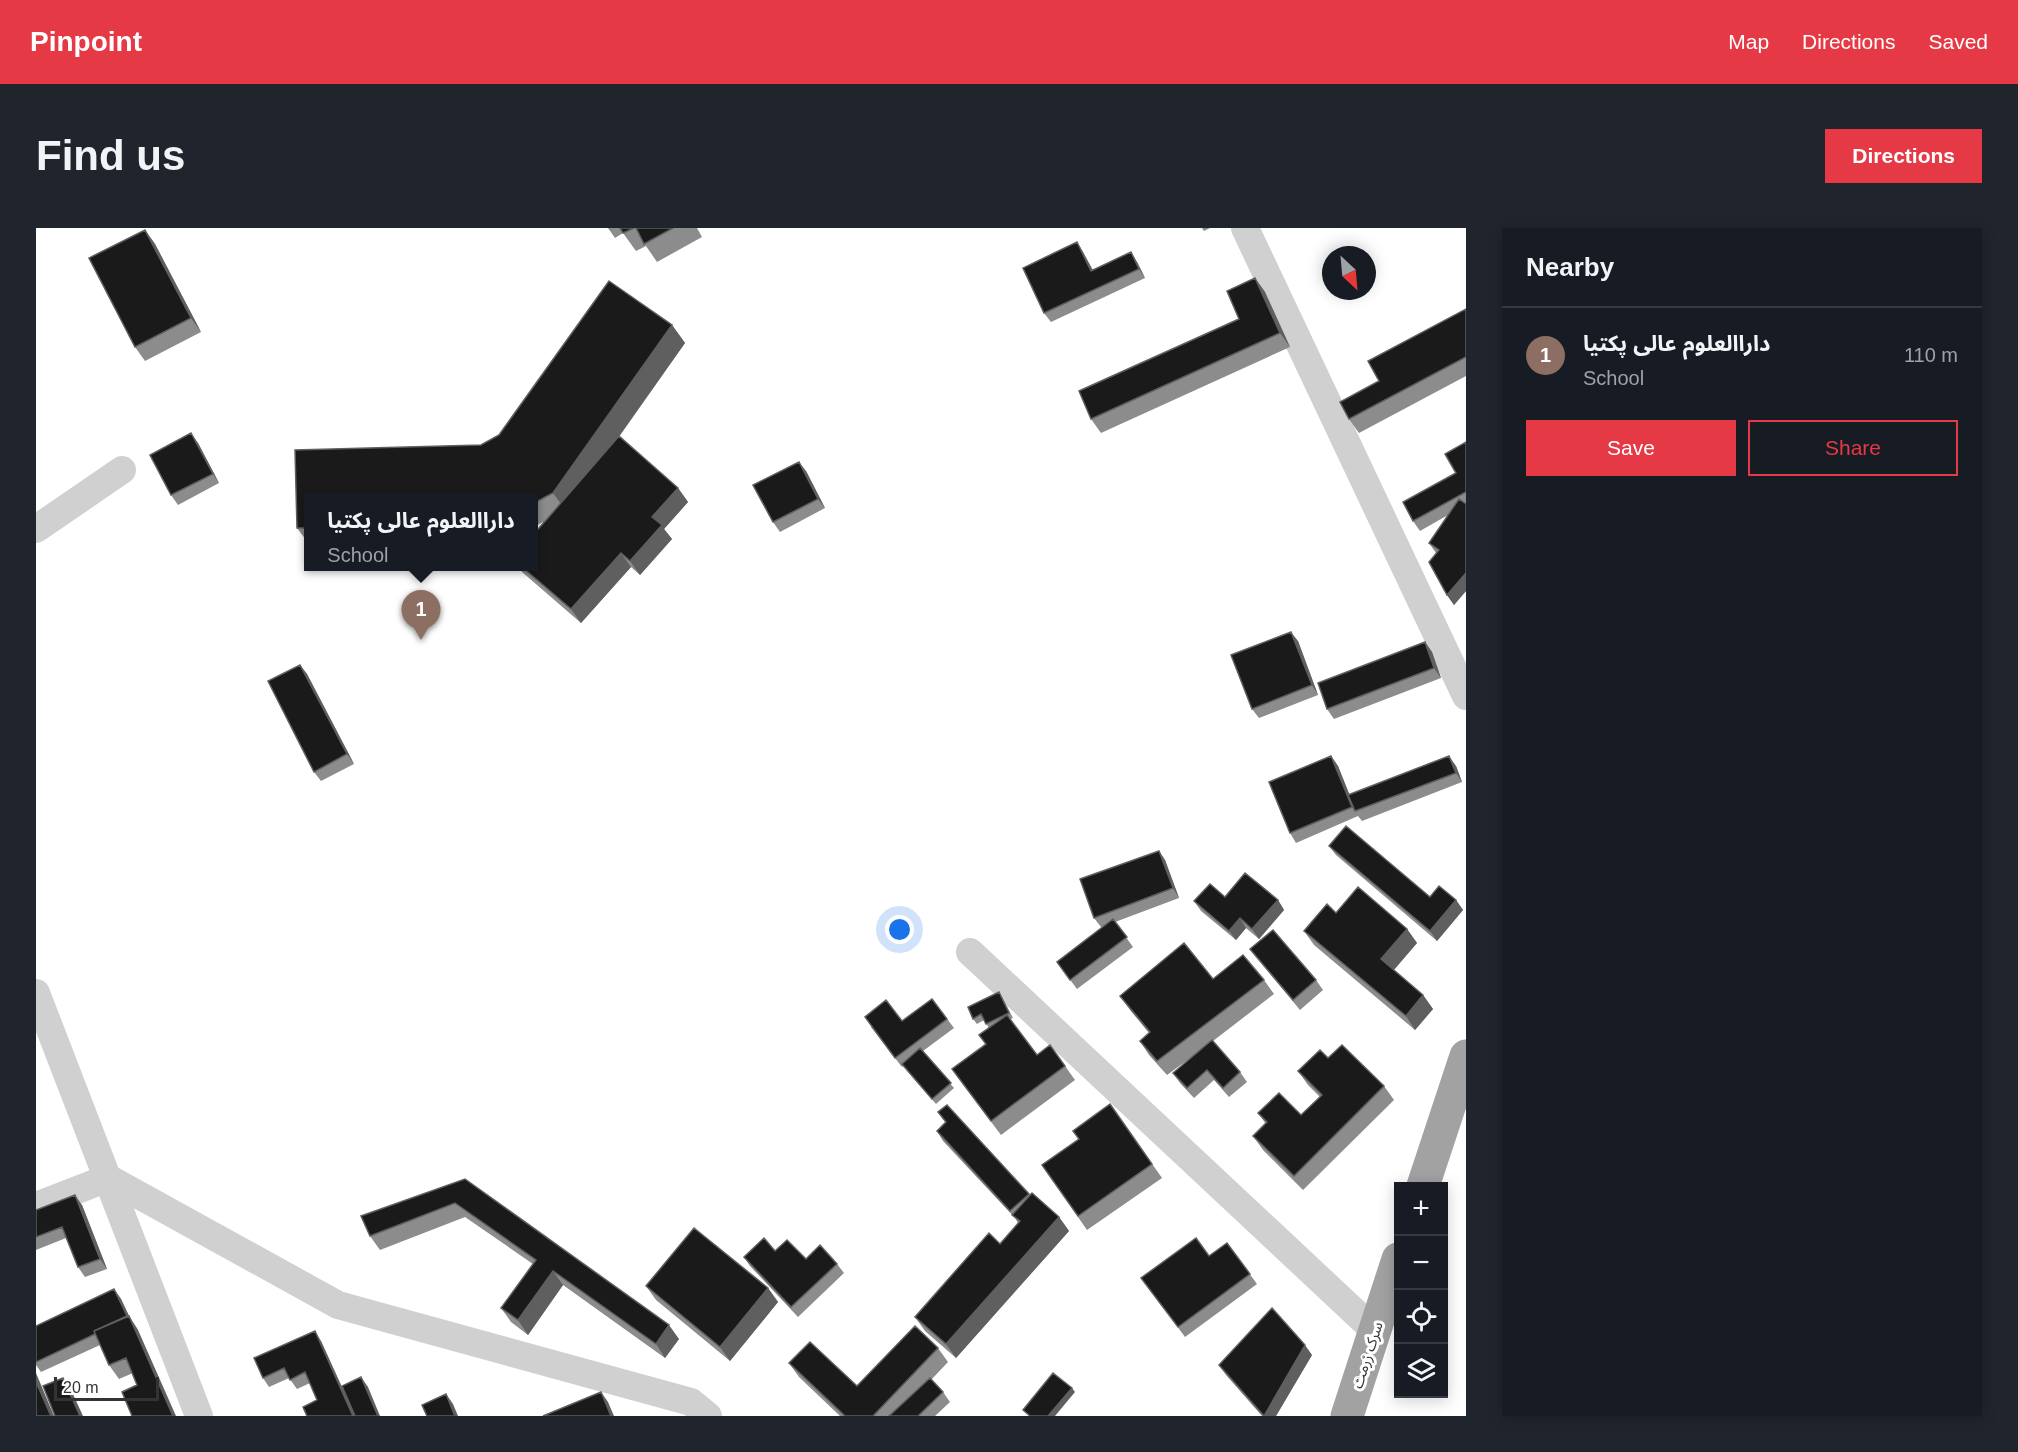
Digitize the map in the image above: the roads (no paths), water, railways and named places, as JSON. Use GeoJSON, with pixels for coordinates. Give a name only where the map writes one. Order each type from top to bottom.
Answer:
{"type":"FeatureCollection","features":[{"type":"Feature","properties":{"kind":"highway"},"geometry":{"type":"LineString","coordinates":[[1424,1182],[1466,1056]]}},
{"type":"Feature","properties":{"kind":"highway","name":"سرک زرمت"},"geometry":{"type":"LineString","coordinates":[[1347,1416],[1394,1271]]}},
{"type":"Feature","properties":{"kind":"street"},"geometry":{"type":"LineString","coordinates":[[1245,228],[1466,696]]}},
{"type":"Feature","properties":{"kind":"street"},"geometry":{"type":"LineString","coordinates":[[36,528],[122,470]]}},
{"type":"Feature","properties":{"kind":"street"},"geometry":{"type":"LineString","coordinates":[[969,952],[1375,1330]]}},
{"type":"Feature","properties":{"kind":"street"},"geometry":{"type":"LineString","coordinates":[[36,993],[199,1416]]}},
{"type":"Feature","properties":{"kind":"street"},"geometry":{"type":"LineString","coordinates":[[36,1206],[108,1178]]}},
{"type":"Feature","properties":{"kind":"street"},"geometry":{"type":"LineString","coordinates":[[108,1178],[338,1305],[691,1402],[708,1416]]}},
{"type":"Feature","properties":{"kind":"place","name":"داراالعلوم عالی پکتیا"},"geometry":{"type":"Point","coordinates":[421,640]}}]}
